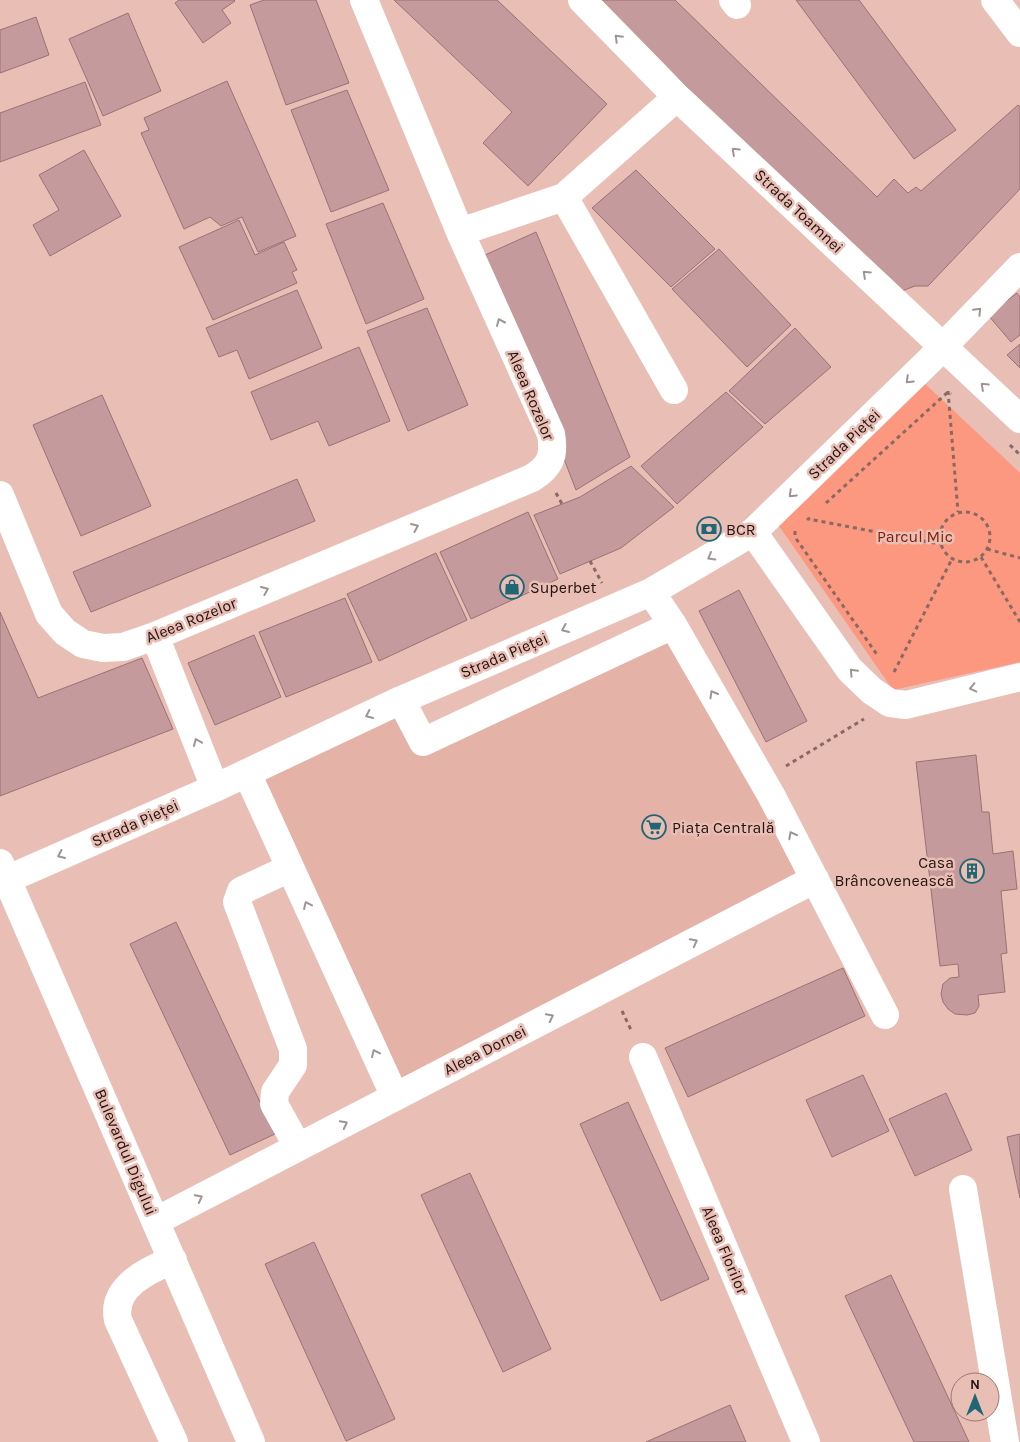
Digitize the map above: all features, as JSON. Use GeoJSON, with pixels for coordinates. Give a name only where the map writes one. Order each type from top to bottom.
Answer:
{"type":"FeatureCollection","features":[{"type":"Feature","properties":{"kind":"street","name":"Aleea Rozelor"},"geometry":{"type":"LineString","coordinates":[[0,494],[49,614],[65,632],[83,644],[103,648],[123,647],[155,636],[522,482],[543,471],[551,458],[553,446],[551,434],[460,232],[364,0]]}},
{"type":"Feature","properties":{"kind":"street","name":"Strada Toamnei"},"geometry":{"type":"LineString","coordinates":[[582,0],[677,97],[937,353],[1020,419]]}},
{"type":"Feature","properties":{"kind":"street"},"geometry":{"type":"LineString","coordinates":[[995,0],[1020,33]]}},
{"type":"Feature","properties":{"kind":"street"},"geometry":{"type":"LineString","coordinates":[[460,232],[564,197],[677,97]]}},
{"type":"Feature","properties":{"kind":"street"},"geometry":{"type":"LineString","coordinates":[[564,197],[674,390]]}},
{"type":"Feature","properties":{"kind":"street","name":"Strada Pieței"},"geometry":{"type":"LineString","coordinates":[[4,871],[215,788],[401,700],[651,592],[752,532],[937,353],[1020,267]]}},
{"type":"Feature","properties":{"kind":"street"},"geometry":{"type":"LineString","coordinates":[[752,532],[850,670],[872,691],[890,703],[906,705],[1020,677]]}},
{"type":"Feature","properties":{"kind":"street"},"geometry":{"type":"LineString","coordinates":[[651,592],[673,624],[762,780],[885,1015]]}},
{"type":"Feature","properties":{"kind":"street"},"geometry":{"type":"LineString","coordinates":[[401,700],[423,742],[673,624]]}},
{"type":"Feature","properties":{"kind":"street"},"geometry":{"type":"LineString","coordinates":[[155,636],[215,788]]}},
{"type":"Feature","properties":{"kind":"street"},"geometry":{"type":"LineString","coordinates":[[247,773],[395,1097]]}},
{"type":"Feature","properties":{"kind":"street"},"geometry":{"type":"LineString","coordinates":[[290,868],[242,891],[237,902],[293,1049],[293,1065],[275,1092],[274,1104],[298,1147]]}},
{"type":"Feature","properties":{"kind":"street","name":"Bulevardul Digului"},"geometry":{"type":"LineString","coordinates":[[4,871],[251,1442]]}},
{"type":"Feature","properties":{"kind":"street","name":"Aleea Dornei"},"geometry":{"type":"LineString","coordinates":[[156,1221],[815,879]]}},
{"type":"Feature","properties":{"kind":"street","name":"Aleea Florilor"},"geometry":{"type":"LineString","coordinates":[[643,1057],[802,1441]]}},
{"type":"Feature","properties":{"kind":"street"},"geometry":{"type":"LineString","coordinates":[[963,1189],[1006,1442]]}},
{"type":"Feature","properties":{"kind":"street"},"geometry":{"type":"LineString","coordinates":[[173,1260],[150,1269],[137,1278],[119,1299],[116,1310],[118,1320],[174,1442]]}},
{"type":"Feature","properties":{"kind":"path"},"geometry":{"type":"LineString","coordinates":[[937,353],[948,380],[958,512]]}},
{"type":"Feature","properties":{"kind":"path"},"geometry":{"type":"LineString","coordinates":[[948,392],[957,396]]}},
{"type":"Feature","properties":{"kind":"path"},"geometry":{"type":"LineString","coordinates":[[823,506],[948,392]]}},
{"type":"Feature","properties":{"kind":"path"},"geometry":{"type":"LineString","coordinates":[[1007,442],[1020,455]]}},
{"type":"Feature","properties":{"kind":"path"},"geometry":{"type":"LineString","coordinates":[[786,499],[808,519],[940,544]]}},
{"type":"Feature","properties":{"kind":"path"},"geometry":{"type":"LineString","coordinates":[[968,511],[977,515],[985,521],[990,530],[990,540],[987,549],[981,557],[972,562],[952,559],[945,553],[940,544],[939,534],[942,524],[958,512],[968,511]]}},
{"type":"Feature","properties":{"kind":"path"},"geometry":{"type":"LineString","coordinates":[[803,524],[816,513]]}},
{"type":"Feature","properties":{"kind":"path"},"geometry":{"type":"LineString","coordinates":[[798,528],[795,535],[797,540],[880,658]]}},
{"type":"Feature","properties":{"kind":"path"},"geometry":{"type":"LineString","coordinates":[[987,549],[1020,558]]}},
{"type":"Feature","properties":{"kind":"path"},"geometry":{"type":"LineString","coordinates":[[981,557],[1020,622]]}},
{"type":"Feature","properties":{"kind":"path"},"geometry":{"type":"LineString","coordinates":[[889,671],[892,675],[952,559]]}},
{"type":"Feature","properties":{"kind":"path"},"geometry":{"type":"LineString","coordinates":[[762,780],[890,703]]}},
{"type":"Feature","properties":{"kind":"path"},"geometry":{"type":"LineString","coordinates":[[610,985],[643,1057]]}},
{"type":"Feature","properties":{"kind":"shaded area","name":"Piața Centrală"},"geometry":{"type":"Polygon","coordinates":[[[673,625],[815,879],[395,1097],[247,773],[401,700],[423,742],[673,625]]]}},
{"type":"Feature","properties":{"kind":"green space","name":"Parcul Mic"},"geometry":{"type":"Polygon","coordinates":[[[922,381],[1020,473],[1020,662],[893,690],[777,523],[922,381]]]}},
{"type":"Feature","properties":{"kind":"building"},"geometry":{"type":"Polygon","coordinates":[[[179,0],[234,0],[222,10],[231,23],[203,43],[175,3],[179,0]]]}},
{"type":"Feature","properties":{"kind":"building"},"geometry":{"type":"Polygon","coordinates":[[[264,0],[316,0],[349,83],[286,105],[250,5],[264,0]]]}},
{"type":"Feature","properties":{"kind":"building"},"geometry":{"type":"Polygon","coordinates":[[[394,0],[497,0],[607,104],[528,186],[483,143],[512,112],[394,0]]]}},
{"type":"Feature","properties":{"kind":"building"},"geometry":{"type":"Polygon","coordinates":[[[597,0],[675,0],[877,197],[894,179],[908,193],[916,187],[921,191],[1018,105],[1020,107],[1020,189],[928,286],[915,286],[899,292],[597,0]]]}},
{"type":"Feature","properties":{"kind":"building"},"geometry":{"type":"Polygon","coordinates":[[[796,0],[859,0],[956,130],[914,159],[796,0]]]}},
{"type":"Feature","properties":{"kind":"building"},"geometry":{"type":"Polygon","coordinates":[[[128,13],[161,91],[103,116],[69,39],[128,13]]]}},
{"type":"Feature","properties":{"kind":"building"},"geometry":{"type":"Polygon","coordinates":[[[36,17],[49,55],[0,73],[0,30],[36,17]]]}},
{"type":"Feature","properties":{"kind":"building"},"geometry":{"type":"Polygon","coordinates":[[[227,81],[296,236],[258,252],[242,217],[221,226],[210,217],[184,229],[141,133],[149,130],[144,118],[227,81]]]}},
{"type":"Feature","properties":{"kind":"building"},"geometry":{"type":"Polygon","coordinates":[[[85,82],[101,125],[0,162],[0,113],[85,82]]]}},
{"type":"Feature","properties":{"kind":"building"},"geometry":{"type":"Polygon","coordinates":[[[347,90],[389,190],[331,212],[291,110],[347,90]]]}},
{"type":"Feature","properties":{"kind":"building"},"geometry":{"type":"Polygon","coordinates":[[[84,150],[121,216],[50,256],[33,225],[59,210],[39,175],[84,150]]]}},
{"type":"Feature","properties":{"kind":"building"},"geometry":{"type":"Polygon","coordinates":[[[636,170],[715,249],[671,287],[592,208],[636,170]]]}},
{"type":"Feature","properties":{"kind":"building"},"geometry":{"type":"Polygon","coordinates":[[[383,203],[424,299],[366,324],[326,224],[383,203]]]}},
{"type":"Feature","properties":{"kind":"building"},"geometry":{"type":"Polygon","coordinates":[[[239,220],[255,255],[284,242],[297,270],[292,272],[297,283],[213,320],[179,247],[239,220]]]}},
{"type":"Feature","properties":{"kind":"building"},"geometry":{"type":"Polygon","coordinates":[[[536,232],[630,457],[576,490],[485,255],[536,232]]]}},
{"type":"Feature","properties":{"kind":"building"},"geometry":{"type":"Polygon","coordinates":[[[719,249],[791,325],[747,367],[672,289],[719,249]]]}},
{"type":"Feature","properties":{"kind":"building"},"geometry":{"type":"Polygon","coordinates":[[[297,290],[322,348],[249,379],[237,350],[219,357],[206,328],[297,290]]]}},
{"type":"Feature","properties":{"kind":"building"},"geometry":{"type":"Polygon","coordinates":[[[1017,293],[1020,297],[1020,335],[1011,342],[988,315],[1017,293]]]}},
{"type":"Feature","properties":{"kind":"building"},"geometry":{"type":"Polygon","coordinates":[[[427,308],[468,405],[408,431],[367,331],[427,308]]]}},
{"type":"Feature","properties":{"kind":"building"},"geometry":{"type":"Polygon","coordinates":[[[795,328],[831,367],[765,424],[729,391],[795,328]]]}},
{"type":"Feature","properties":{"kind":"building"},"geometry":{"type":"Polygon","coordinates":[[[1020,344],[1020,368],[1007,355],[1020,344]]]}},
{"type":"Feature","properties":{"kind":"building"},"geometry":{"type":"Polygon","coordinates":[[[359,347],[390,421],[329,446],[318,421],[271,440],[251,392],[359,347]]]}},
{"type":"Feature","properties":{"kind":"building"},"geometry":{"type":"Polygon","coordinates":[[[726,392],[763,427],[677,504],[641,466],[726,392]]]}},
{"type":"Feature","properties":{"kind":"building"},"geometry":{"type":"Polygon","coordinates":[[[102,395],[151,506],[81,536],[33,425],[102,395]]]}},
{"type":"Feature","properties":{"kind":"building"},"geometry":{"type":"Polygon","coordinates":[[[631,466],[674,507],[621,548],[560,574],[534,515],[580,497],[631,466]]]}},
{"type":"Feature","properties":{"kind":"building"},"geometry":{"type":"Polygon","coordinates":[[[297,479],[315,521],[91,612],[73,572],[297,479]]]}},
{"type":"Feature","properties":{"kind":"building"},"geometry":{"type":"Polygon","coordinates":[[[528,512],[558,579],[471,619],[440,552],[528,512]]]}},
{"type":"Feature","properties":{"kind":"building"},"geometry":{"type":"Polygon","coordinates":[[[436,553],[467,620],[379,661],[347,594],[436,553]]]}},
{"type":"Feature","properties":{"kind":"building"},"geometry":{"type":"Polygon","coordinates":[[[739,590],[807,721],[766,742],[699,611],[739,590]]]}},
{"type":"Feature","properties":{"kind":"building"},"geometry":{"type":"Polygon","coordinates":[[[345,598],[372,662],[286,697],[259,632],[345,598]]]}},
{"type":"Feature","properties":{"kind":"building"},"geometry":{"type":"Polygon","coordinates":[[[0,612],[38,698],[142,658],[173,729],[0,796],[0,612]]]}},
{"type":"Feature","properties":{"kind":"building"},"geometry":{"type":"Polygon","coordinates":[[[254,635],[281,697],[215,725],[188,663],[254,635]]]}},
{"type":"Feature","properties":{"kind":"building","name":"Casa Brâncovenească"},"geometry":{"type":"Polygon","coordinates":[[[976,755],[982,812],[989,812],[993,854],[1013,851],[1017,889],[1001,891],[1007,953],[1001,954],[1005,992],[978,995],[979,1006],[975,1013],[967,1015],[955,1014],[948,1009],[943,1002],[941,994],[943,984],[950,978],[959,977],[958,964],[940,966],[916,762],[976,755]]]}},
{"type":"Feature","properties":{"kind":"building"},"geometry":{"type":"Polygon","coordinates":[[[176,922],[275,1134],[230,1155],[130,944],[176,922]]]}},
{"type":"Feature","properties":{"kind":"building"},"geometry":{"type":"Polygon","coordinates":[[[843,968],[865,1016],[688,1097],[665,1048],[843,968]]]}},
{"type":"Feature","properties":{"kind":"building"},"geometry":{"type":"Polygon","coordinates":[[[863,1075],[889,1131],[832,1157],[806,1100],[863,1075]]]}},
{"type":"Feature","properties":{"kind":"building"},"geometry":{"type":"Polygon","coordinates":[[[946,1093],[972,1150],[915,1176],[889,1119],[946,1093]]]}},
{"type":"Feature","properties":{"kind":"building"},"geometry":{"type":"Polygon","coordinates":[[[628,1102],[709,1279],[661,1301],[580,1124],[628,1102]]]}},
{"type":"Feature","properties":{"kind":"building"},"geometry":{"type":"Polygon","coordinates":[[[1020,1134],[1020,1198],[1007,1137],[1020,1134]]]}},
{"type":"Feature","properties":{"kind":"building"},"geometry":{"type":"Polygon","coordinates":[[[470,1173],[551,1349],[503,1372],[421,1195],[470,1173]]]}},
{"type":"Feature","properties":{"kind":"building"},"geometry":{"type":"Polygon","coordinates":[[[314,1242],[395,1419],[346,1441],[265,1264],[314,1242]]]}},
{"type":"Feature","properties":{"kind":"building"},"geometry":{"type":"Polygon","coordinates":[[[891,1275],[950,1401],[950,1422],[960,1422],[969,1442],[914,1442],[845,1296],[891,1275]]]}},
{"type":"Feature","properties":{"kind":"building"},"geometry":{"type":"Polygon","coordinates":[[[730,1405],[746,1442],[646,1442],[730,1405]]]}},
{"type":"Feature","properties":{"kind":"place","name":"BCR"},"geometry":{"type":"Point","coordinates":[709,529]}},
{"type":"Feature","properties":{"kind":"place","name":"Superbet"},"geometry":{"type":"Point","coordinates":[512,587]}},
{"type":"Feature","properties":{"kind":"place","name":"Piața Centrală"},"geometry":{"type":"Point","coordinates":[654,827]}},
{"type":"Feature","properties":{"kind":"place","name":"Casa Brâncovenească"},"geometry":{"type":"Point","coordinates":[972,871]}}]}
